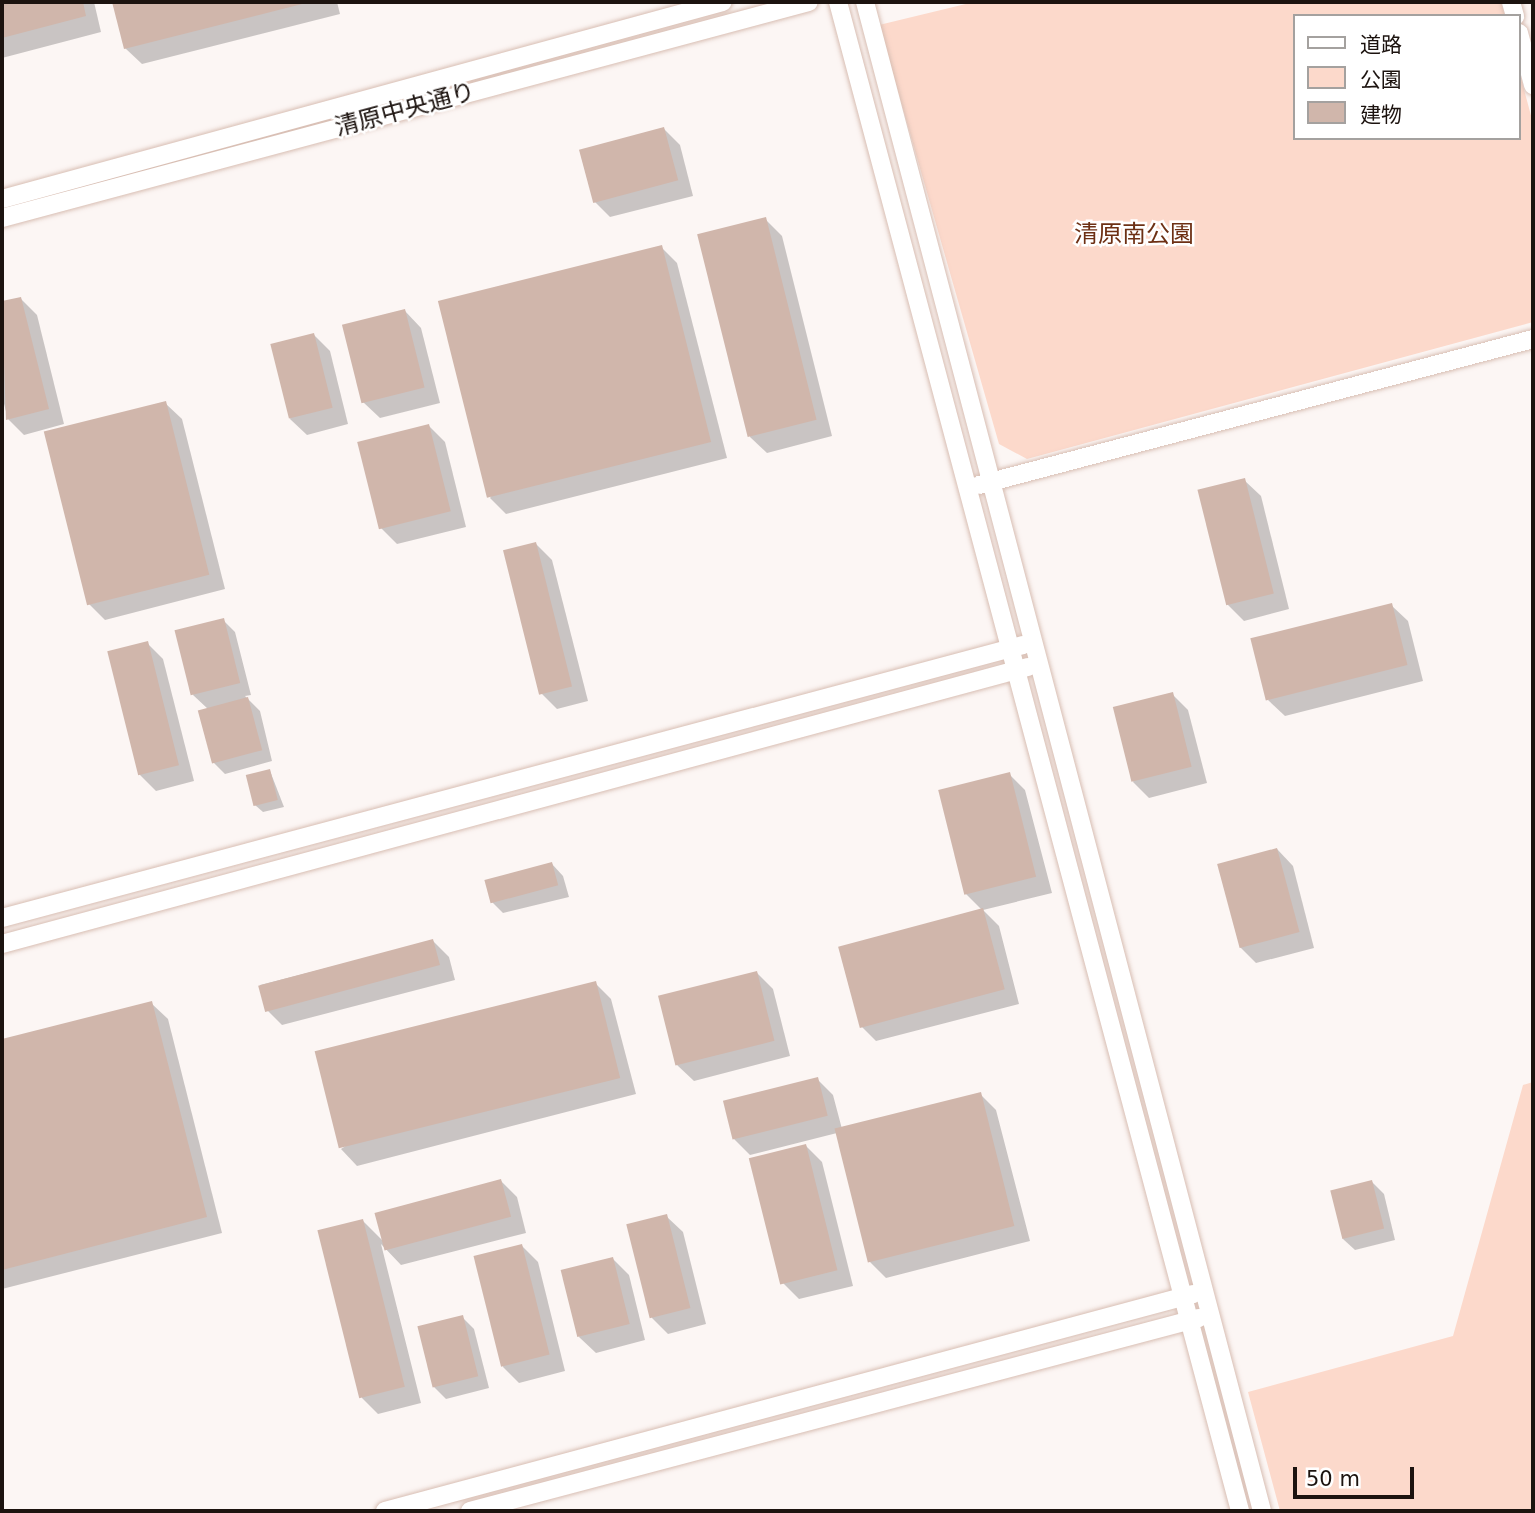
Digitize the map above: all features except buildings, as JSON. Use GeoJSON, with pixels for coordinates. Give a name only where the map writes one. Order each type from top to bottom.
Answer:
{"type":"FeatureCollection","features":[{"type":"Feature","properties":{"kind":"street","name":"清原中央通り"},"geometry":{"type":"LineString","coordinates":[[2,199],[723,2]]}},
{"type":"Feature","properties":{"kind":"street","name":"清原中央通り"},"geometry":{"type":"LineString","coordinates":[[2,218],[809,2]]}},
{"type":"Feature","properties":{"kind":"street"},"geometry":{"type":"LineString","coordinates":[[838,2],[1240,1511]]}},
{"type":"Feature","properties":{"kind":"street"},"geometry":{"type":"LineString","coordinates":[[865,2],[1262,1511]]}},
{"type":"Feature","properties":{"kind":"street"},"geometry":{"type":"LineString","coordinates":[[1525,43],[1533,85]]}},
{"type":"Feature","properties":{"kind":"street"},"geometry":{"type":"LineString","coordinates":[[969,488],[1533,339]]}},
{"type":"Feature","properties":{"kind":"street"},"geometry":{"type":"LineString","coordinates":[[2,918],[1032,643]]}},
{"type":"Feature","properties":{"kind":"street"},"geometry":{"type":"LineString","coordinates":[[2,944],[1038,664]]}},
{"type":"Feature","properties":{"kind":"street"},"geometry":{"type":"LineString","coordinates":[[385,1511],[1203,1292]]}},
{"type":"Feature","properties":{"kind":"street"},"geometry":{"type":"LineString","coordinates":[[470,1511],[1209,1315]]}},
{"type":"Feature","properties":{"kind":"green space","name":"清原南公園"},"geometry":{"type":"Polygon","coordinates":[[[974,2],[1501,2],[1504,14],[1294,14],[1294,140],[1521,140],[1521,78],[1533,123],[1533,322],[1027,459],[999,444],[879,25],[974,2]]]}},
{"type":"Feature","properties":{"kind":"green space"},"geometry":{"type":"Polygon","coordinates":[[[1533,1082],[1533,1511],[1280,1511],[1248,1392],[1453,1336],[1523,1085],[1533,1082]]]}}]}
